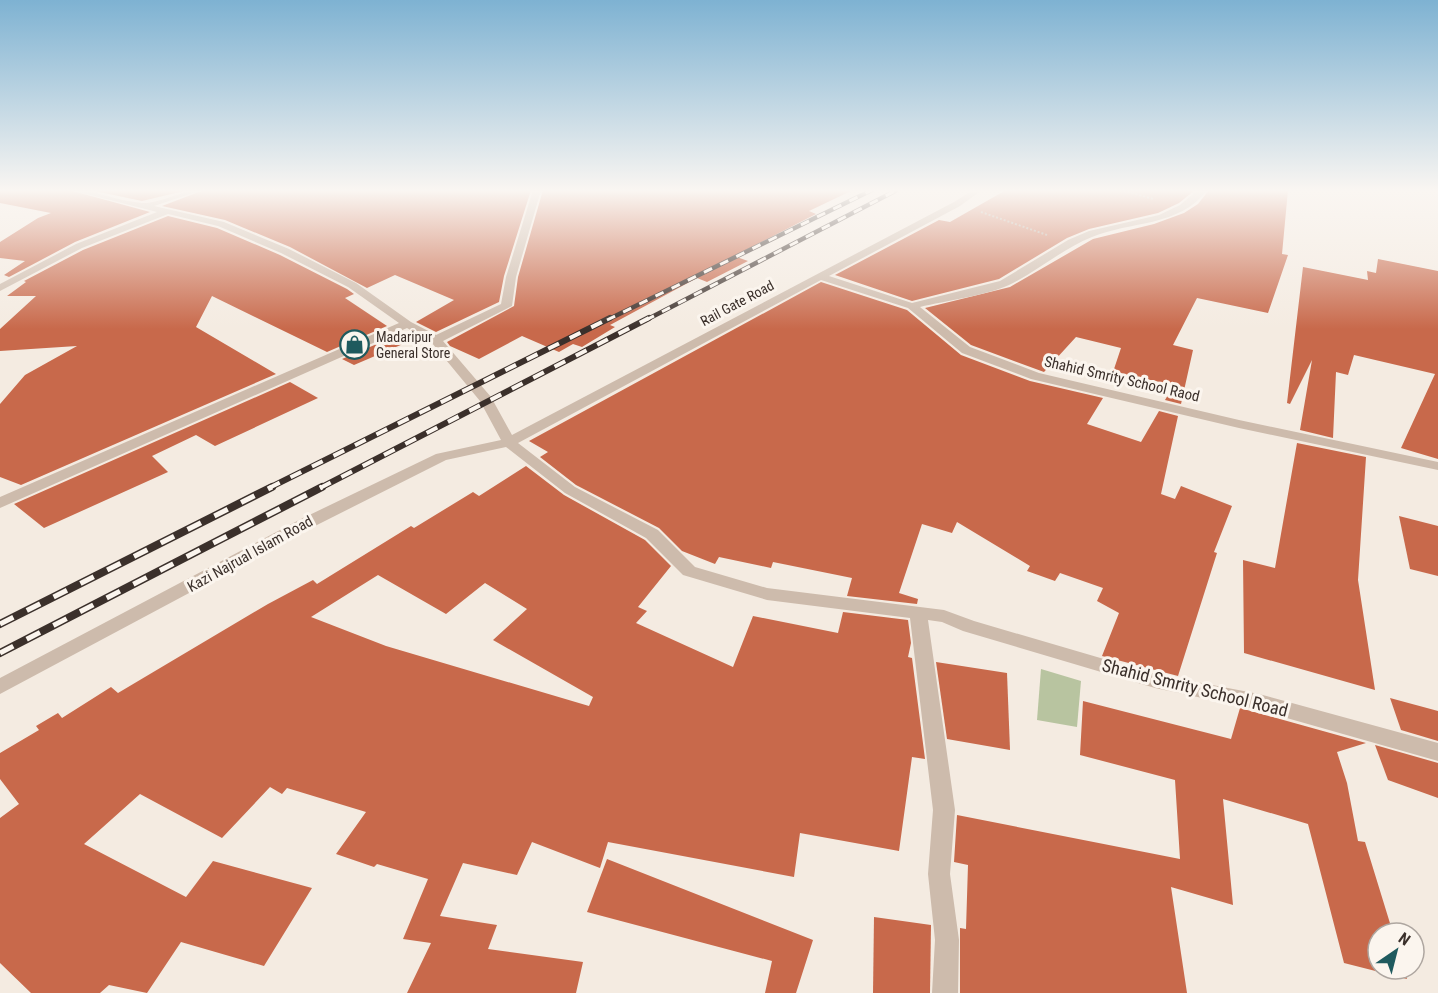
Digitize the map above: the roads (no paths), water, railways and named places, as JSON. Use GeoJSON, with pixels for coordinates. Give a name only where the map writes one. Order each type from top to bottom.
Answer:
{"type":"FeatureCollection","features":[{"type":"Feature","properties":{"kind":"street"},"geometry":{"type":"LineString","coordinates":[[0,288],[79,246],[104,236]]}},
{"type":"Feature","properties":{"kind":"street"},"geometry":{"type":"LineString","coordinates":[[250,236],[352,285],[407,324],[436,340],[486,400],[509,442]]}},
{"type":"Feature","properties":{"kind":"street"},"geometry":{"type":"LineString","coordinates":[[436,340],[506,306],[508,282],[525,236]]}},
{"type":"Feature","properties":{"kind":"street","name":"Rail Gate Road"},"geometry":{"type":"LineString","coordinates":[[509,442],[895,236]]}},
{"type":"Feature","properties":{"kind":"street"},"geometry":{"type":"LineString","coordinates":[[912,306],[1004,283],[1084,236]]}},
{"type":"Feature","properties":{"kind":"street","name":"Shahid Smrity School Raod"},"geometry":{"type":"LineString","coordinates":[[819,276],[912,306],[966,351],[1035,376],[1239,424],[1438,466]]}},
{"type":"Feature","properties":{"kind":"street"},"geometry":{"type":"LineString","coordinates":[[0,503],[407,324]]}},
{"type":"Feature","properties":{"kind":"street","name":"Shahid Smrity School Road"},"geometry":{"type":"LineString","coordinates":[[509,442],[570,490],[652,534],[689,571],[767,594],[944,616],[969,626],[1155,681],[1259,702],[1438,752]]}},
{"type":"Feature","properties":{"kind":"street","name":"Kazi Najrual Islam Road"},"geometry":{"type":"LineString","coordinates":[[0,687],[305,524],[441,457],[509,442]]}},
{"type":"Feature","properties":{"kind":"street"},"geometry":{"type":"LineString","coordinates":[[0,495],[20,493]]}},
{"type":"Feature","properties":{"kind":"street"},"geometry":{"type":"LineString","coordinates":[[918,614],[944,810],[939,874],[947,940],[945,993]]}},
{"type":"Feature","properties":{"kind":"railway"},"geometry":{"type":"LineString","coordinates":[[607,320],[778,236]]}},
{"type":"Feature","properties":{"kind":"railway"},"geometry":{"type":"LineString","coordinates":[[646,320],[808,236]]}},
{"type":"Feature","properties":{"kind":"railway"},"geometry":{"type":"LineString","coordinates":[[269,488],[610,318]]}},
{"type":"Feature","properties":{"kind":"railway"},"geometry":{"type":"LineString","coordinates":[[320,488],[649,318]]}},
{"type":"Feature","properties":{"kind":"railway"},"geometry":{"type":"LineString","coordinates":[[0,624],[272,487]]}},
{"type":"Feature","properties":{"kind":"railway"},"geometry":{"type":"LineString","coordinates":[[0,653],[322,487]]}},
{"type":"Feature","properties":{"kind":"place","name":"Madaripur General Store"},"geometry":{"type":"Point","coordinates":[355,345]}}]}
